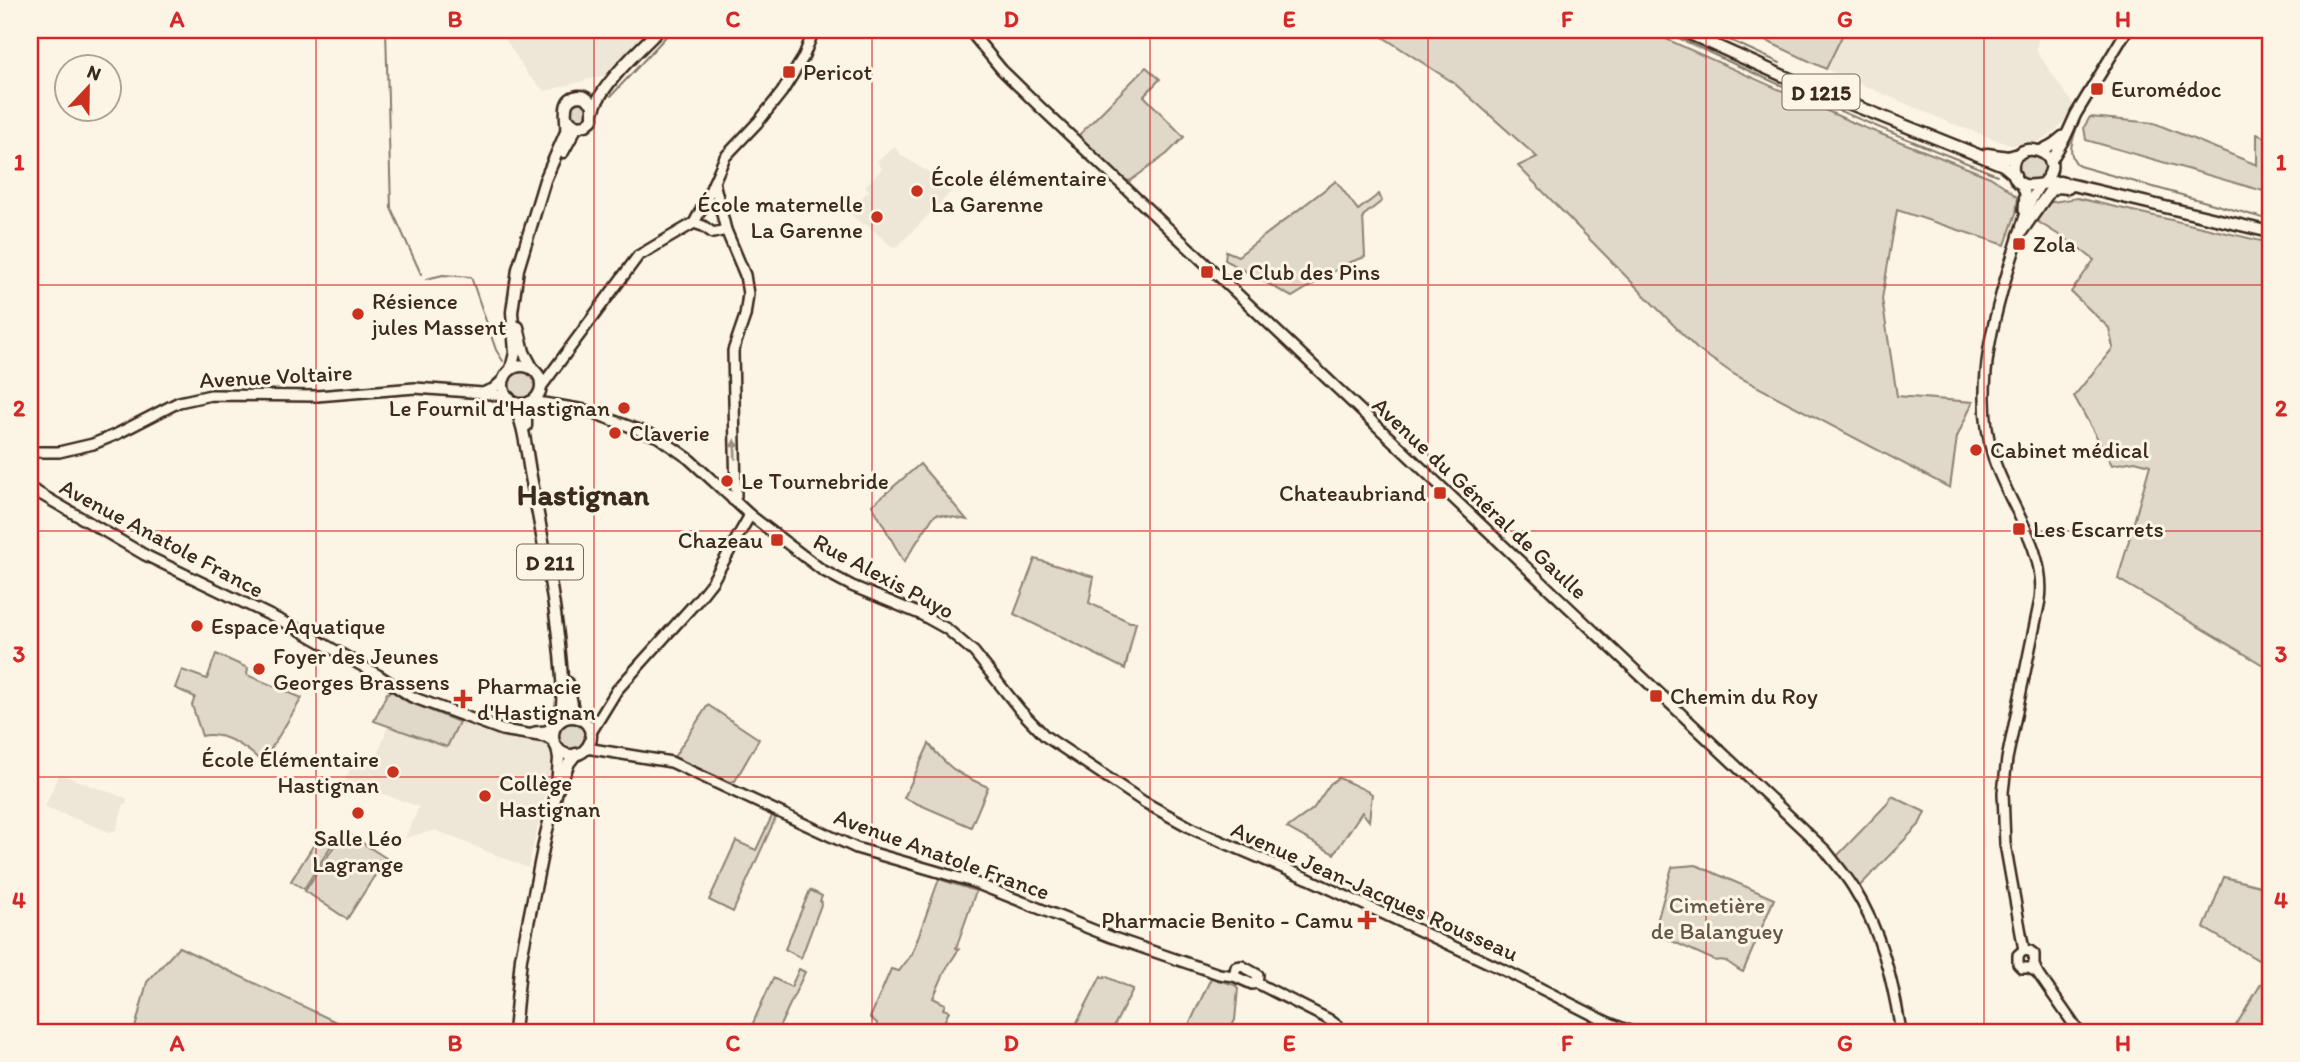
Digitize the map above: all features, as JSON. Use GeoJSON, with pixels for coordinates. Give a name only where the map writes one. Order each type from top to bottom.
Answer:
{"type":"FeatureCollection","features":[{"type":"Feature","properties":{"kind":"main road"},"geometry":{"type":"LineString","coordinates":[[621,71],[595,92],[569,100],[565,108],[566,131],[545,180],[518,270],[512,312],[515,361],[504,388],[510,399],[520,403],[531,401],[541,389],[539,375],[524,352],[518,327],[518,294],[522,272],[552,179],[572,135],[590,122],[600,97],[659,30]]}},
{"type":"Feature","properties":{"kind":"main road","name":"D 1215"},"geometry":{"type":"LineString","coordinates":[[1681,30],[1806,86],[2003,165],[2018,179]]}},
{"type":"Feature","properties":{"kind":"main road"},"geometry":{"type":"LineString","coordinates":[[584,97],[591,102],[594,110]]}},
{"type":"Feature","properties":{"kind":"main road"},"geometry":{"type":"LineString","coordinates":[[566,118],[581,126]]}},
{"type":"Feature","properties":{"kind":"main road","name":"D 1215"},"geometry":{"type":"LineString","coordinates":[[1963,149],[2000,157],[2019,154]]}},
{"type":"Feature","properties":{"kind":"main road"},"geometry":{"type":"LineString","coordinates":[[2077,185],[2051,165],[2046,155],[2040,151],[2026,150],[2019,154],[2013,165],[2018,179],[2031,187],[2056,181],[2270,232]]}},
{"type":"Feature","properties":{"kind":"main road"},"geometry":{"type":"LineString","coordinates":[[2042,184],[2049,176],[2051,165]]}},
{"type":"Feature","properties":{"kind":"main road"},"geometry":{"type":"LineString","coordinates":[[2019,235],[2048,194],[2057,187],[2124,197]]}},
{"type":"Feature","properties":{"kind":"main road"},"geometry":{"type":"LineString","coordinates":[[508,374],[522,366],[534,370]]}},
{"type":"Feature","properties":{"kind":"main road","name":"D 211"},"geometry":{"type":"LineString","coordinates":[[510,399],[521,425],[554,619],[562,677],[562,702],[558,723]]}},
{"type":"Feature","properties":{"kind":"main road","name":"D 211"},"geometry":{"type":"LineString","coordinates":[[531,401],[527,406],[525,419],[556,596],[571,704],[584,722]]}},
{"type":"Feature","properties":{"kind":"main road"},"geometry":{"type":"LineString","coordinates":[[514,1032],[521,958],[530,904],[557,791],[569,763],[589,740],[584,722],[570,717],[558,723],[553,736],[559,758],[557,791]]}},
{"type":"Feature","properties":{"kind":"main road"},"geometry":{"type":"LineString","coordinates":[[556,745],[566,753],[576,754]]}},
{"type":"Feature","properties":{"kind":"street"},"geometry":{"type":"LineString","coordinates":[[550,404],[541,389],[552,370],[638,256],[694,223],[729,151],[759,121],[782,92],[803,58],[814,30]]}},
{"type":"Feature","properties":{"kind":"street","name":"Avenue du Général de Gaulle"},"geometry":{"type":"LineString","coordinates":[[970,30],[1002,70],[1040,107],[1826,851],[1853,888],[1877,934],[1892,983],[1901,1032]]}},
{"type":"Feature","properties":{"kind":"street"},"geometry":{"type":"LineString","coordinates":[[2051,165],[2127,30]]}},
{"type":"Feature","properties":{"kind":"street"},"geometry":{"type":"LineString","coordinates":[[2040,151],[2053,144],[2069,129]]}},
{"type":"Feature","properties":{"kind":"street"},"geometry":{"type":"LineString","coordinates":[[2018,179],[2025,202],[2023,223]]}},
{"type":"Feature","properties":{"kind":"street"},"geometry":{"type":"LineString","coordinates":[[714,182],[726,230],[745,275],[748,295],[745,316],[733,351],[736,496],[733,500]]}},
{"type":"Feature","properties":{"kind":"street"},"geometry":{"type":"LineString","coordinates":[[2024,950],[2005,844],[2002,807],[2007,759],[2040,596],[2040,574],[2029,540],[1994,460],[1985,423],[1984,404],[1985,380],[1995,320],[2023,223],[2042,184]]}},
{"type":"Feature","properties":{"kind":"street"},"geometry":{"type":"LineString","coordinates":[[694,223],[713,233],[726,230]]}},
{"type":"Feature","properties":{"kind":"street"},"geometry":{"type":"LineString","coordinates":[[534,370],[552,370]]}},
{"type":"Feature","properties":{"kind":"street"},"geometry":{"type":"LineString","coordinates":[[483,393],[496,386],[508,374]]}},
{"type":"Feature","properties":{"kind":"street","name":"Avenue Voltaire"},"geometry":{"type":"LineString","coordinates":[[33,451],[59,452],[93,444],[179,402],[211,395],[317,396],[415,388],[483,393],[510,399]]}},
{"type":"Feature","properties":{"kind":"street","name":"Rue Alexis Puyo"},"geometry":{"type":"LineString","coordinates":[[531,401],[584,410],[658,437],[688,458],[750,515],[822,570],[947,629],[974,652],[1020,710],[1045,736],[1105,777]]}},
{"type":"Feature","properties":{"kind":"street","name":"Avenue Anatole France"},"geometry":{"type":"LineString","coordinates":[[30,488],[145,555],[296,628],[412,697],[502,730],[546,737],[556,745]]}},
{"type":"Feature","properties":{"kind":"street"},"geometry":{"type":"LineString","coordinates":[[589,740],[598,720],[630,674],[697,601],[750,515]]}},
{"type":"Feature","properties":{"kind":"street","name":"Avenue Anatole France"},"geometry":{"type":"LineString","coordinates":[[388,681],[396,682],[434,702],[504,726],[537,732],[546,731],[558,723]]}},
{"type":"Feature","properties":{"kind":"street"},"geometry":{"type":"LineString","coordinates":[[584,722],[598,720]]}},
{"type":"Feature","properties":{"kind":"street","name":"Avenue Anatole France"},"geometry":{"type":"LineString","coordinates":[[589,740],[600,749],[671,762],[856,848],[970,881],[1111,937],[1219,974],[1234,976],[1236,967],[1242,966],[1258,975],[1257,983],[1328,1019],[1346,1032]]}},
{"type":"Feature","properties":{"kind":"street","name":"Avenue Jean-Jacques Rousseau"},"geometry":{"type":"LineString","coordinates":[[1105,777],[1195,830],[1309,879],[1632,1032]]}},
{"type":"Feature","properties":{"kind":"street"},"geometry":{"type":"LineString","coordinates":[[2034,968],[2022,968],[2017,961],[2018,955],[2024,950],[2034,954],[2034,968],[2079,1032]]}},
{"type":"Feature","properties":{"kind":"shaded area"},"geometry":{"type":"Polygon","coordinates":[[[513,30],[659,30],[621,71],[545,91],[528,75],[506,40],[513,30]]]}},
{"type":"Feature","properties":{"kind":"shaded area"},"geometry":{"type":"Polygon","coordinates":[[[1845,30],[2040,30],[2036,50],[2074,106],[2055,131],[2037,142],[2010,145],[1948,122],[1826,69],[1845,30]]]}},
{"type":"Feature","properties":{"kind":"shaded area","name":"École élémentaire La Garenne"},"geometry":{"type":"Polygon","coordinates":[[[895,147],[901,155],[950,184],[953,183],[955,188],[895,247],[847,211],[869,191],[865,186],[882,169],[877,161],[895,147]]]}},
{"type":"Feature","properties":{"kind":"shaded area","name":"Collège Hastignan"},"geometry":{"type":"Polygon","coordinates":[[[459,722],[492,734],[545,743],[552,752],[549,778],[528,868],[435,830],[405,838],[419,807],[345,780],[356,757],[375,763],[388,726],[447,747],[459,722]]]}},
{"type":"Feature","properties":{"kind":"shaded area"},"geometry":{"type":"Polygon","coordinates":[[[59,774],[128,799],[116,830],[110,832],[45,807],[59,774]]]}},
{"type":"Feature","properties":{"kind":"green space"},"geometry":{"type":"Polygon","coordinates":[[[1372,30],[1646,30],[1863,127],[1990,177],[2004,186],[2018,198],[2005,245],[1897,210],[1882,299],[1897,396],[1973,402],[1957,437],[1950,488],[1735,375],[1697,349],[1518,166],[1537,157],[1454,83],[1372,30]]]}},
{"type":"Feature","properties":{"kind":"green space"},"geometry":{"type":"Polygon","coordinates":[[[1743,30],[1845,30],[1826,69],[1743,30]]]}},
{"type":"Feature","properties":{"kind":"green space"},"geometry":{"type":"Polygon","coordinates":[[[1146,67],[1160,79],[1144,96],[1184,137],[1167,154],[1130,181],[1125,180],[1078,136],[1146,67]]]}},
{"type":"Feature","properties":{"kind":"green space"},"geometry":{"type":"Polygon","coordinates":[[[576,102],[584,102],[589,111],[587,118],[576,120],[571,115],[571,107],[576,102]]]}},
{"type":"Feature","properties":{"kind":"green space"},"geometry":{"type":"Polygon","coordinates":[[[2090,117],[2154,123],[2257,165],[2257,134],[2270,140],[2270,193],[2086,140],[2084,127],[2090,117]]]}},
{"type":"Feature","properties":{"kind":"green space"},"geometry":{"type":"Polygon","coordinates":[[[2032,153],[2043,157],[2047,168],[2043,179],[2032,183],[2021,179],[2017,168],[2021,157],[2032,153]]]}},
{"type":"Feature","properties":{"kind":"green space"},"geometry":{"type":"Polygon","coordinates":[[[1336,181],[1358,210],[1379,194],[1382,201],[1363,216],[1365,257],[1348,263],[1292,297],[1225,260],[1226,251],[1238,256],[1336,181]]]}},
{"type":"Feature","properties":{"kind":"green space"},"geometry":{"type":"Polygon","coordinates":[[[2077,198],[2270,243],[2270,669],[2118,579],[2150,465],[2135,461],[2112,465],[2074,396],[2113,348],[2109,328],[2071,292],[2094,260],[2035,220],[2047,203],[2077,198]]]}},
{"type":"Feature","properties":{"kind":"green space"},"geometry":{"type":"Polygon","coordinates":[[[522,370],[533,374],[537,385],[533,396],[522,400],[511,396],[507,385],[511,374],[522,370]]]}},
{"type":"Feature","properties":{"kind":"green space"},"geometry":{"type":"Polygon","coordinates":[[[920,464],[967,520],[937,514],[904,562],[872,505],[920,464]]]}},
{"type":"Feature","properties":{"kind":"green space"},"geometry":{"type":"Polygon","coordinates":[[[1035,559],[1094,577],[1089,603],[1130,622],[1136,622],[1125,669],[1014,614],[1035,559]]]}},
{"type":"Feature","properties":{"kind":"green space"},"geometry":{"type":"Polygon","coordinates":[[[216,654],[248,668],[247,675],[302,698],[261,761],[226,738],[202,736],[192,705],[195,697],[175,688],[182,670],[207,679],[216,654]]]}},
{"type":"Feature","properties":{"kind":"green space"},"geometry":{"type":"Polygon","coordinates":[[[393,691],[404,700],[459,722],[447,747],[374,721],[387,693],[393,691]]]}},
{"type":"Feature","properties":{"kind":"green space"},"geometry":{"type":"Polygon","coordinates":[[[708,705],[759,739],[735,781],[729,782],[674,757],[708,705]]]}},
{"type":"Feature","properties":{"kind":"green space"},"geometry":{"type":"Polygon","coordinates":[[[572,723],[581,727],[585,736],[581,745],[572,749],[563,745],[559,736],[563,727],[572,723]]]}},
{"type":"Feature","properties":{"kind":"green space"},"geometry":{"type":"Polygon","coordinates":[[[929,744],[955,770],[988,787],[971,827],[904,798],[929,744]]]}},
{"type":"Feature","properties":{"kind":"green space"},"geometry":{"type":"Polygon","coordinates":[[[1338,778],[1372,794],[1369,821],[1362,812],[1334,854],[1287,828],[1313,809],[1330,784],[1338,778]]]}},
{"type":"Feature","properties":{"kind":"green space"},"geometry":{"type":"Polygon","coordinates":[[[1892,796],[1925,812],[1919,825],[1857,889],[1836,857],[1892,796]]]}},
{"type":"Feature","properties":{"kind":"green space"},"geometry":{"type":"Polygon","coordinates":[[[772,816],[776,817],[733,912],[709,900],[736,841],[756,850],[772,816]]]}},
{"type":"Feature","properties":{"kind":"green space"},"geometry":{"type":"Polygon","coordinates":[[[344,831],[386,858],[347,919],[305,891],[344,831]]]}},
{"type":"Feature","properties":{"kind":"green space"},"geometry":{"type":"Polygon","coordinates":[[[321,833],[334,841],[304,889],[291,881],[321,833]]]}},
{"type":"Feature","properties":{"kind":"green space"},"geometry":{"type":"Polygon","coordinates":[[[2270,860],[2270,967],[2204,928],[2224,877],[2260,886],[2270,860]]]}},
{"type":"Feature","properties":{"kind":"green space","name":"Cimetière de Balanguey"},"geometry":{"type":"Polygon","coordinates":[[[1696,865],[1774,899],[1743,972],[1727,962],[1716,961],[1654,933],[1672,867],[1696,865]]]}},
{"type":"Feature","properties":{"kind":"green space"},"geometry":{"type":"Polygon","coordinates":[[[939,879],[976,891],[956,948],[959,949],[946,969],[933,998],[945,1004],[943,1009],[949,1011],[940,1032],[876,1032],[877,1023],[870,1018],[891,969],[899,971],[912,954],[939,879]]]}},
{"type":"Feature","properties":{"kind":"green space"},"geometry":{"type":"Polygon","coordinates":[[[810,890],[822,896],[822,902],[801,958],[785,949],[810,890]]]}},
{"type":"Feature","properties":{"kind":"green space"},"geometry":{"type":"Polygon","coordinates":[[[179,947],[357,1032],[134,1032],[147,982],[179,947]]]}},
{"type":"Feature","properties":{"kind":"green space"},"geometry":{"type":"Polygon","coordinates":[[[799,969],[805,972],[777,1032],[749,1032],[773,978],[791,987],[799,969]]]}},
{"type":"Feature","properties":{"kind":"green space"},"geometry":{"type":"Polygon","coordinates":[[[2270,969],[2270,1032],[2232,1032],[2270,969]]]}},
{"type":"Feature","properties":{"kind":"green space"},"geometry":{"type":"Polygon","coordinates":[[[1101,976],[1133,989],[1111,1032],[1072,1032],[1101,976]]]}},
{"type":"Feature","properties":{"kind":"green space"},"geometry":{"type":"Polygon","coordinates":[[[1211,978],[1235,985],[1238,989],[1235,1020],[1229,1032],[1207,1032],[1189,1025],[1211,978]]]}},
{"type":"Feature","properties":{"kind":"waterway"},"geometry":{"type":"LineString","coordinates":[[386,30],[391,208],[421,274]]}},
{"type":"Feature","properties":{"kind":"waterway"},"geometry":{"type":"LineString","coordinates":[[611,96],[672,30]]}},
{"type":"Feature","properties":{"kind":"waterway"},"geometry":{"type":"LineString","coordinates":[[1662,30],[1828,106],[1997,175]]}},
{"type":"Feature","properties":{"kind":"waterway"},"geometry":{"type":"LineString","coordinates":[[1708,30],[1780,63]]}},
{"type":"Feature","properties":{"kind":"waterway"},"geometry":{"type":"LineString","coordinates":[[2077,127],[2071,152],[2079,166],[2270,220]]}},
{"type":"Feature","properties":{"kind":"waterway"},"geometry":{"type":"LineString","coordinates":[[516,258],[527,223]]}},
{"type":"Feature","properties":{"kind":"waterway"},"geometry":{"type":"LineString","coordinates":[[426,279],[443,275],[471,277],[496,350],[503,361]]}},
{"type":"Feature","properties":{"kind":"place","name":"Pericot"},"geometry":{"type":"Point","coordinates":[789,72]}},
{"type":"Feature","properties":{"kind":"place","name":"Euromédoc"},"geometry":{"type":"Point","coordinates":[2097,89]}},
{"type":"Feature","properties":{"kind":"place","name":"École élémentaire La Garenne"},"geometry":{"type":"Point","coordinates":[917,191]}},
{"type":"Feature","properties":{"kind":"place","name":"École maternelle La Garenne"},"geometry":{"type":"Point","coordinates":[877,217]}},
{"type":"Feature","properties":{"kind":"place","name":"Zola"},"geometry":{"type":"Point","coordinates":[2019,244]}},
{"type":"Feature","properties":{"kind":"place","name":"Le Club des Pins"},"geometry":{"type":"Point","coordinates":[1207,272]}},
{"type":"Feature","properties":{"kind":"place","name":"Résience jules Massent"},"geometry":{"type":"Point","coordinates":[358,314]}},
{"type":"Feature","properties":{"kind":"place","name":"Le Fournil d'Hastignan"},"geometry":{"type":"Point","coordinates":[624,408]}},
{"type":"Feature","properties":{"kind":"place","name":"Claverie"},"geometry":{"type":"Point","coordinates":[615,433]}},
{"type":"Feature","properties":{"kind":"place","name":"Cabinet médical"},"geometry":{"type":"Point","coordinates":[1976,450]}},
{"type":"Feature","properties":{"kind":"place","name":"Le Tournebride"},"geometry":{"type":"Point","coordinates":[727,481]}},
{"type":"Feature","properties":{"kind":"place","name":"Chateaubriand"},"geometry":{"type":"Point","coordinates":[1440,493]}},
{"type":"Feature","properties":{"kind":"place","name":"Les Escarrets"},"geometry":{"type":"Point","coordinates":[2019,529]}},
{"type":"Feature","properties":{"kind":"place","name":"Chazeau"},"geometry":{"type":"Point","coordinates":[777,540]}},
{"type":"Feature","properties":{"kind":"place","name":"Espace Aquatique"},"geometry":{"type":"Point","coordinates":[197,626]}},
{"type":"Feature","properties":{"kind":"place","name":"Foyer des Jeunes Georges Brassens"},"geometry":{"type":"Point","coordinates":[259,669]}},
{"type":"Feature","properties":{"kind":"place","name":"Chemin du Roy"},"geometry":{"type":"Point","coordinates":[1656,696]}},
{"type":"Feature","properties":{"kind":"place","name":"Pharmacie d'Hastignan"},"geometry":{"type":"Point","coordinates":[463,699]}},
{"type":"Feature","properties":{"kind":"place","name":"École Élémentaire Hastignan"},"geometry":{"type":"Point","coordinates":[393,772]}},
{"type":"Feature","properties":{"kind":"place","name":"Collège Hastignan"},"geometry":{"type":"Point","coordinates":[485,796]}},
{"type":"Feature","properties":{"kind":"place","name":"Salle Léo Lagrange"},"geometry":{"type":"Point","coordinates":[358,813]}},
{"type":"Feature","properties":{"kind":"place","name":"Pharmacie Benito - Camu"},"geometry":{"type":"Point","coordinates":[1367,920]}},
{"type":"Feature","properties":{"kind":"district","name":"Hastignan"},"geometry":{"type":"Point","coordinates":[583,494]}}]}
